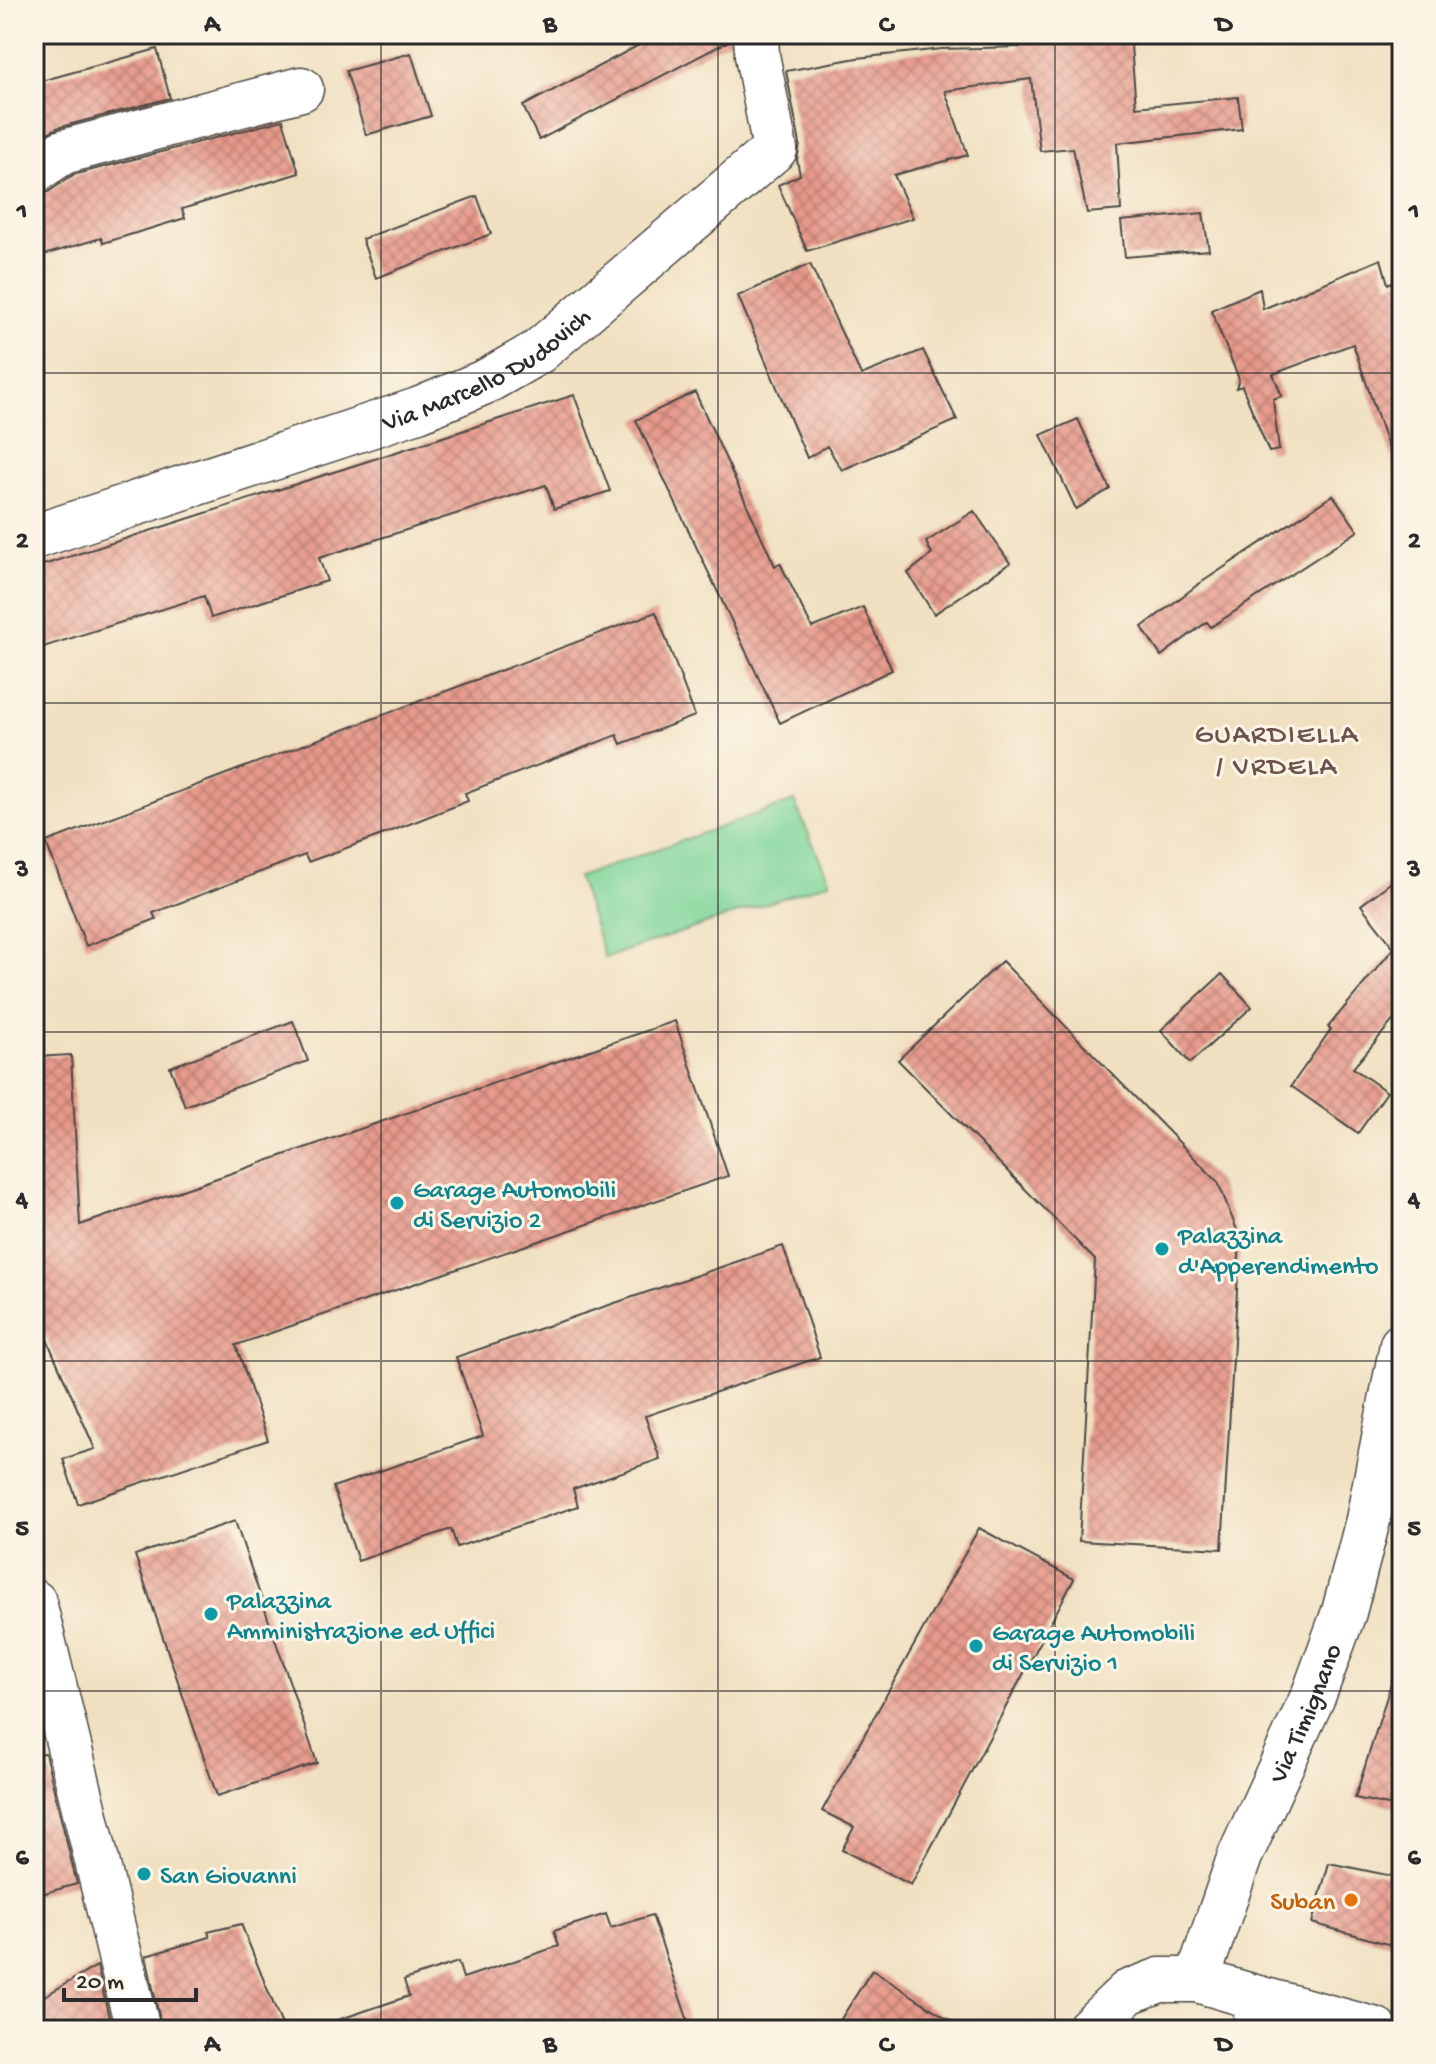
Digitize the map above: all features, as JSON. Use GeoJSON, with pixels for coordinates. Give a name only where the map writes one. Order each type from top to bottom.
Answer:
{"type":"FeatureCollection","features":[{"type":"Feature","properties":{"kind":"street","name":"Via Marcello Dudovich"},"geometry":{"type":"LineString","coordinates":[[34,537],[418,410],[487,381],[538,352],[775,149],[757,55],[756,34]]}},
{"type":"Feature","properties":{"kind":"street"},"geometry":{"type":"LineString","coordinates":[[34,171],[63,152],[301,89]]}},
{"type":"Feature","properties":{"kind":"street","name":"Via Timignano"},"geometry":{"type":"LineString","coordinates":[[1197,1980],[1240,1856],[1314,1694],[1344,1612],[1368,1520],[1402,1345]]}},
{"type":"Feature","properties":{"kind":"street"},"geometry":{"type":"LineString","coordinates":[[34,1602],[138,2030]]}},
{"type":"Feature","properties":{"kind":"street"},"geometry":{"type":"LineString","coordinates":[[1088,2030],[1128,1992],[1160,1980],[1197,1980],[1256,2014],[1376,2030]]}},
{"type":"Feature","properties":{"kind":"green space"},"geometry":{"type":"Polygon","coordinates":[[[794,801],[830,882],[605,958],[578,877],[794,801]]]}},
{"type":"Feature","properties":{"kind":"building"},"geometry":{"type":"Polygon","coordinates":[[[660,34],[731,34],[731,40],[539,140],[523,106],[660,34]]]}},
{"type":"Feature","properties":{"kind":"building"},"geometry":{"type":"Polygon","coordinates":[[[1130,34],[1136,107],[1238,97],[1242,129],[1117,143],[1121,210],[1087,213],[1073,148],[1040,151],[1031,79],[945,91],[968,155],[894,175],[913,218],[807,251],[778,185],[800,175],[797,160],[800,144],[786,71],[857,58],[942,49],[1020,47],[1019,40],[1130,34]]]}},
{"type":"Feature","properties":{"kind":"building"},"geometry":{"type":"Polygon","coordinates":[[[157,49],[170,98],[57,128],[34,141],[34,83],[157,49]]]}},
{"type":"Feature","properties":{"kind":"building"},"geometry":{"type":"Polygon","coordinates":[[[411,53],[431,116],[366,135],[346,71],[411,53]]]}},
{"type":"Feature","properties":{"kind":"building"},"geometry":{"type":"Polygon","coordinates":[[[283,120],[299,173],[182,209],[185,218],[103,243],[101,238],[34,258],[34,196],[48,192],[73,175],[283,120]]]}},
{"type":"Feature","properties":{"kind":"building"},"geometry":{"type":"Polygon","coordinates":[[[477,196],[491,234],[376,278],[362,239],[477,196]]]}},
{"type":"Feature","properties":{"kind":"building"},"geometry":{"type":"Polygon","coordinates":[[[1203,213],[1209,250],[1125,257],[1121,221],[1203,213]]]}},
{"type":"Feature","properties":{"kind":"building"},"geometry":{"type":"Polygon","coordinates":[[[1381,259],[1388,284],[1402,278],[1402,469],[1396,470],[1353,344],[1273,374],[1282,396],[1273,399],[1279,450],[1269,452],[1242,386],[1236,388],[1239,379],[1211,310],[1260,289],[1263,309],[1381,259]]]}},
{"type":"Feature","properties":{"kind":"building"},"geometry":{"type":"Polygon","coordinates":[[[810,264],[861,375],[923,350],[957,420],[842,470],[827,446],[807,458],[738,296],[810,264]]]}},
{"type":"Feature","properties":{"kind":"building"},"geometry":{"type":"Polygon","coordinates":[[[695,392],[775,566],[780,563],[812,628],[863,607],[892,670],[780,723],[636,420],[695,392]]]}},
{"type":"Feature","properties":{"kind":"building"},"geometry":{"type":"Polygon","coordinates":[[[574,395],[610,491],[554,509],[546,485],[319,558],[327,581],[211,618],[204,596],[34,650],[34,568],[574,395]]]}},
{"type":"Feature","properties":{"kind":"building"},"geometry":{"type":"Polygon","coordinates":[[[1078,419],[1110,489],[1076,509],[1041,435],[1078,419]]]}},
{"type":"Feature","properties":{"kind":"building"},"geometry":{"type":"Polygon","coordinates":[[[1333,495],[1358,531],[1211,627],[1207,622],[1161,656],[1142,627],[1196,586],[1333,495]]]}},
{"type":"Feature","properties":{"kind":"building"},"geometry":{"type":"Polygon","coordinates":[[[974,511],[1010,563],[934,614],[908,573],[932,554],[926,542],[974,511]]]}},
{"type":"Feature","properties":{"kind":"building"},"geometry":{"type":"Polygon","coordinates":[[[656,612],[695,716],[621,744],[617,735],[465,793],[468,801],[308,862],[305,855],[153,913],[156,919],[86,946],[46,842],[656,612]]]}},
{"type":"Feature","properties":{"kind":"building"},"geometry":{"type":"Polygon","coordinates":[[[1402,874],[1402,1010],[1353,1068],[1387,1092],[1358,1133],[1291,1086],[1331,1029],[1328,1027],[1394,948],[1361,905],[1402,874]]]}},
{"type":"Feature","properties":{"kind":"building","name":"Palazzina d'Apperendimento"},"geometry":{"type":"Polygon","coordinates":[[[1002,961],[1218,1182],[1240,1238],[1222,1549],[1079,1541],[1095,1260],[898,1060],[1002,961]]]}},
{"type":"Feature","properties":{"kind":"building"},"geometry":{"type":"Polygon","coordinates":[[[1222,974],[1252,1007],[1190,1063],[1161,1030],[1222,974]]]}},
{"type":"Feature","properties":{"kind":"building"},"geometry":{"type":"Polygon","coordinates":[[[293,1021],[308,1061],[185,1106],[170,1067],[293,1021]]]}},
{"type":"Feature","properties":{"kind":"building","name":"Garage Automobili di Servizio 2"},"geometry":{"type":"Polygon","coordinates":[[[675,1021],[728,1176],[236,1345],[268,1440],[78,1504],[63,1459],[95,1449],[34,1310],[34,1057],[71,1055],[80,1225],[675,1021]]]}},
{"type":"Feature","properties":{"kind":"building"},"geometry":{"type":"Polygon","coordinates":[[[783,1246],[820,1357],[645,1416],[660,1459],[573,1489],[578,1506],[457,1547],[451,1529],[358,1561],[333,1487],[483,1436],[456,1357],[783,1246]]]}},
{"type":"Feature","properties":{"kind":"building","name":"Palazzina Amministrazione ed Uffici"},"geometry":{"type":"Polygon","coordinates":[[[235,1521],[317,1763],[217,1796],[135,1555],[235,1521]]]}},
{"type":"Feature","properties":{"kind":"building","name":"Garage Automobili di Servizio 1"},"geometry":{"type":"Polygon","coordinates":[[[979,1528],[1074,1579],[911,1885],[842,1850],[854,1827],[822,1811],[979,1528]]]}},
{"type":"Feature","properties":{"kind":"building"},"geometry":{"type":"Polygon","coordinates":[[[1394,1674],[1402,1675],[1402,1808],[1355,1798],[1394,1674]]]}},
{"type":"Feature","properties":{"kind":"building"},"geometry":{"type":"Polygon","coordinates":[[[45,1753],[77,1884],[34,1896],[34,1754],[45,1753]]]}},
{"type":"Feature","properties":{"kind":"building"},"geometry":{"type":"Polygon","coordinates":[[[1329,1863],[1402,1878],[1402,1948],[1312,1923],[1329,1863]]]}},
{"type":"Feature","properties":{"kind":"building"},"geometry":{"type":"Polygon","coordinates":[[[606,1914],[611,1928],[652,1915],[691,2030],[327,2030],[326,2024],[409,1996],[404,1980],[458,1962],[463,1978],[559,1946],[554,1931],[606,1914]]]}},
{"type":"Feature","properties":{"kind":"building"},"geometry":{"type":"Polygon","coordinates":[[[241,1924],[284,2030],[162,2030],[146,1956],[210,1937],[208,1932],[241,1924]]]}},
{"type":"Feature","properties":{"kind":"building"},"geometry":{"type":"Polygon","coordinates":[[[97,1966],[112,2030],[34,2030],[34,2002],[97,1966]]]}},
{"type":"Feature","properties":{"kind":"building"},"geometry":{"type":"Polygon","coordinates":[[[872,1970],[965,2030],[834,2030],[872,1970]]]}},
{"type":"Feature","properties":{"kind":"place","name":"Garage Automobili di Servizio 2"},"geometry":{"type":"Point","coordinates":[397,1203]}},
{"type":"Feature","properties":{"kind":"place","name":"Palazzina d'Apperendimento"},"geometry":{"type":"Point","coordinates":[1162,1249]}},
{"type":"Feature","properties":{"kind":"place","name":"Palazzina Amministrazione ed Uffici"},"geometry":{"type":"Point","coordinates":[211,1614]}},
{"type":"Feature","properties":{"kind":"place","name":"Garage Automobili di Servizio 1"},"geometry":{"type":"Point","coordinates":[976,1646]}},
{"type":"Feature","properties":{"kind":"place","name":"San Giovanni"},"geometry":{"type":"Point","coordinates":[144,1874]}},
{"type":"Feature","properties":{"kind":"place","name":"Suban"},"geometry":{"type":"Point","coordinates":[1351,1900]}},
{"type":"Feature","properties":{"kind":"district","name":"GUARDIELLA / VRDELA"},"geometry":{"type":"Point","coordinates":[1277,748]}}]}
